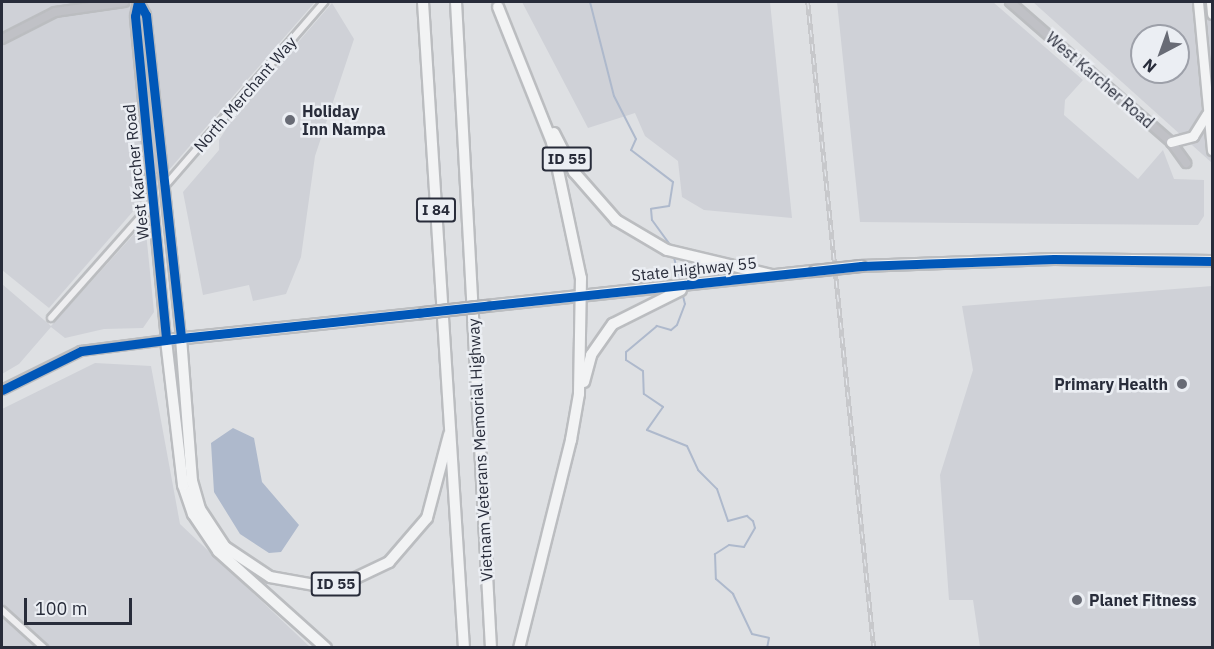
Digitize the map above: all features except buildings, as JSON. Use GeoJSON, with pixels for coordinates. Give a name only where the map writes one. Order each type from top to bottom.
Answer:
{"type":"FeatureCollection","features":[{"type":"Feature","properties":{"kind":"highway","name":"Vietnam Veterans Memorial Highway"},"geometry":{"type":"LineString","coordinates":[[423,2],[452,418]]}},
{"type":"Feature","properties":{"kind":"highway","name":"Vietnam Veterans Memorial Highway"},"geometry":{"type":"LineString","coordinates":[[456,2],[491,648]]}},
{"type":"Feature","properties":{"kind":"highway","name":"ID 55"},"geometry":{"type":"LineString","coordinates":[[497,4],[574,172],[616,220],[667,250],[772,275]]}},
{"type":"Feature","properties":{"kind":"highway"},"geometry":{"type":"LineString","coordinates":[[497,4],[567,193],[581,278],[579,394],[519,648]]}},
{"type":"Feature","properties":{"kind":"highway","name":"State Highway 55"},"geometry":{"type":"LineString","coordinates":[[166,340],[861,266],[1053,259],[1212,261]]}},
{"type":"Feature","properties":{"kind":"highway"},"geometry":{"type":"LineString","coordinates":[[547,528],[575,441],[585,372],[601,337],[630,311],[694,285]]}},
{"type":"Feature","properties":{"kind":"highway","name":"ID 55"},"geometry":{"type":"LineString","coordinates":[[181,338],[192,481],[200,509],[225,547],[270,577],[320,586],[345,583],[403,550],[435,498],[452,418]]}},
{"type":"Feature","properties":{"kind":"highway"},"geometry":{"type":"LineString","coordinates":[[166,340],[183,485],[193,514],[218,551],[326,648]]}},
{"type":"Feature","properties":{"kind":"highway","name":"I 84"},"geometry":{"type":"LineString","coordinates":[[452,418],[464,648]]}},
{"type":"Feature","properties":{"kind":"main road"},"geometry":{"type":"LineString","coordinates":[[2,39],[55,12],[124,2]]}},
{"type":"Feature","properties":{"kind":"main road","name":"West Karcher Road"},"geometry":{"type":"LineString","coordinates":[[139,2],[147,130],[166,340]]}},
{"type":"Feature","properties":{"kind":"main road","name":"West Karcher Road"},"geometry":{"type":"LineString","coordinates":[[139,2],[146,15],[181,338]]}},
{"type":"Feature","properties":{"kind":"main road","name":"West Karcher Road"},"geometry":{"type":"LineString","coordinates":[[1010,2],[1171,142],[1185,163]]}},
{"type":"Feature","properties":{"kind":"main road"},"geometry":{"type":"LineString","coordinates":[[1197,2],[1212,150]]}},
{"type":"Feature","properties":{"kind":"main road"},"geometry":{"type":"LineString","coordinates":[[1211,2],[1212,14]]}},
{"type":"Feature","properties":{"kind":"main road"},"geometry":{"type":"LineString","coordinates":[[1171,142],[1203,127],[1208,108]]}},
{"type":"Feature","properties":{"kind":"main road"},"geometry":{"type":"LineString","coordinates":[[147,130],[153,135],[164,186]]}},
{"type":"Feature","properties":{"kind":"main road"},"geometry":{"type":"LineString","coordinates":[[2,390],[81,351],[166,340]]}},
{"type":"Feature","properties":{"kind":"street","name":"North Merchant Way"},"geometry":{"type":"LineString","coordinates":[[164,186],[324,2]]}},
{"type":"Feature","properties":{"kind":"street"},"geometry":{"type":"LineString","coordinates":[[51,318],[154,201]]}},
{"type":"Feature","properties":{"kind":"street"},"geometry":{"type":"LineString","coordinates":[[2,610],[44,648]]}},
{"type":"Feature","properties":{"kind":"shaded area"},"geometry":{"type":"Polygon","coordinates":[[[2,2],[315,2],[49,308],[2,270],[2,2]]]}},
{"type":"Feature","properties":{"kind":"shaded area"},"geometry":{"type":"Polygon","coordinates":[[[522,2],[770,2],[792,218],[704,210],[682,197],[678,161],[645,136],[635,113],[588,128],[522,2]]]}},
{"type":"Feature","properties":{"kind":"shaded area"},"geometry":{"type":"Polygon","coordinates":[[[837,2],[993,2],[1083,80],[1065,100],[1064,115],[1138,179],[1163,150],[1174,179],[1204,180],[1204,216],[1198,225],[860,222],[837,2]]]}},
{"type":"Feature","properties":{"kind":"shaded area"},"geometry":{"type":"Polygon","coordinates":[[[1033,2],[1212,2],[1212,163],[1033,2]]]}},
{"type":"Feature","properties":{"kind":"shaded area"},"geometry":{"type":"Polygon","coordinates":[[[332,3],[354,39],[315,156],[301,257],[286,294],[253,301],[249,285],[203,295],[183,192],[219,150],[219,140],[236,114],[332,3]]]}},
{"type":"Feature","properties":{"kind":"shaded area"},"geometry":{"type":"Polygon","coordinates":[[[145,222],[154,312],[143,328],[104,329],[65,338],[51,327],[19,364],[2,374],[2,284],[51,326],[145,222]]]}},
{"type":"Feature","properties":{"kind":"shaded area"},"geometry":{"type":"Polygon","coordinates":[[[1212,286],[1212,647],[980,647],[973,600],[949,600],[940,475],[973,370],[962,306],[1212,286]]]}},
{"type":"Feature","properties":{"kind":"shaded area"},"geometry":{"type":"Polygon","coordinates":[[[95,363],[151,366],[180,524],[310,647],[2,647],[2,409],[95,363]]]}},
{"type":"Feature","properties":{"kind":"water"},"geometry":{"type":"Polygon","coordinates":[[[233,428],[254,438],[262,482],[299,525],[281,552],[269,553],[240,534],[214,492],[211,443],[233,428]]]}},
{"type":"Feature","properties":{"kind":"waterway"},"geometry":{"type":"LineString","coordinates":[[590,2],[614,96],[636,139],[631,150],[673,182],[669,206],[651,209],[652,220],[671,246]]}},
{"type":"Feature","properties":{"kind":"waterway"},"geometry":{"type":"LineString","coordinates":[[673,254],[680,281]]}},
{"type":"Feature","properties":{"kind":"waterway"},"geometry":{"type":"LineString","coordinates":[[682,292],[685,304],[677,325],[671,330],[657,326],[626,352],[626,360],[643,371],[644,394],[663,407],[647,430],[687,446],[698,470],[717,489],[728,521],[747,516],[753,521],[755,528],[744,547],[729,545],[715,554],[716,579],[733,594],[752,634],[769,638],[767,648]]}},
{"type":"Feature","properties":{"kind":"railway"},"geometry":{"type":"LineString","coordinates":[[808,2],[874,648]]}},
{"type":"Feature","properties":{"kind":"cycle path"},"geometry":{"type":"LineString","coordinates":[[138,2],[135,16],[166,340]]}},
{"type":"Feature","properties":{"kind":"cycle path"},"geometry":{"type":"LineString","coordinates":[[139,2],[146,15],[181,338]]}},
{"type":"Feature","properties":{"kind":"cycle path"},"geometry":{"type":"LineString","coordinates":[[2,390],[81,351],[181,338],[861,266],[1054,259],[1212,261]]}},
{"type":"Feature","properties":{"kind":"place","name":"Holiday Inn Nampa"},"geometry":{"type":"Point","coordinates":[290,120]}},
{"type":"Feature","properties":{"kind":"place","name":"Primary Health"},"geometry":{"type":"Point","coordinates":[1182,384]}},
{"type":"Feature","properties":{"kind":"place","name":"Planet Fitness"},"geometry":{"type":"Point","coordinates":[1077,600]}}]}
